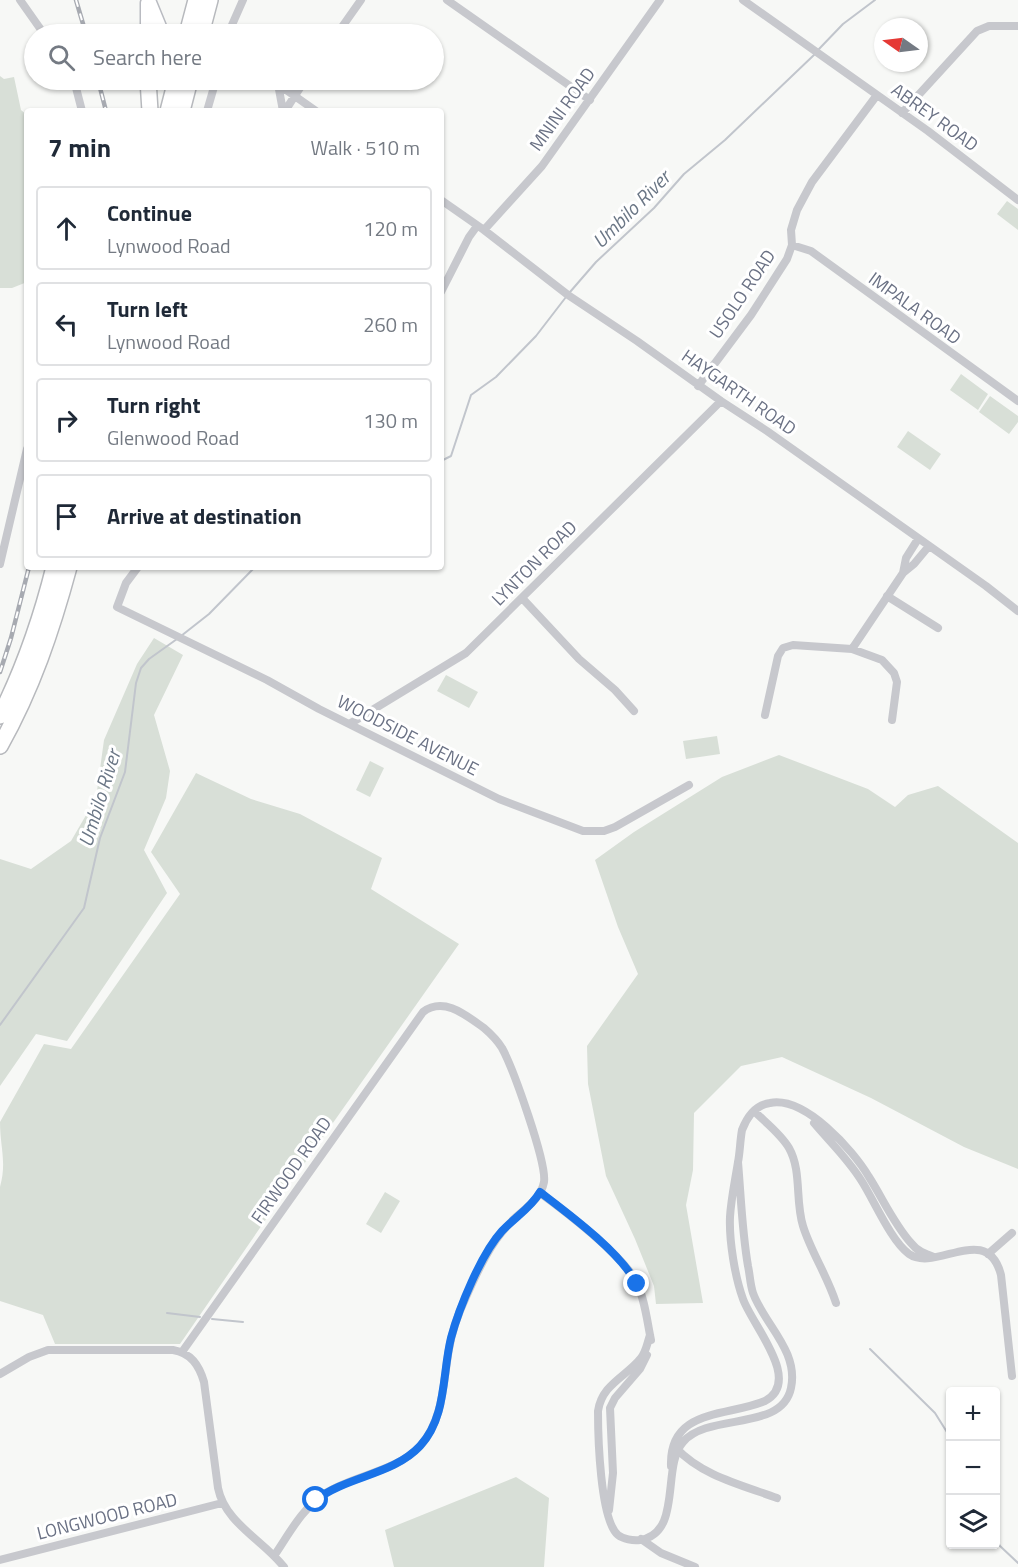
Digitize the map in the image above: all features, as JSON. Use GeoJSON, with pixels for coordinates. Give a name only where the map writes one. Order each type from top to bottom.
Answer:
{"type":"FeatureCollection","features":[{"type":"Feature","properties":{"kind":"highway"},"geometry":{"type":"LineString","coordinates":[[190,24],[196,0]]}},
{"type":"Feature","properties":{"kind":"highway"},"geometry":{"type":"LineString","coordinates":[[204,24],[210,0]]}},
{"type":"Feature","properties":{"kind":"highway"},"geometry":{"type":"LineString","coordinates":[[149,90],[150,108]]}},
{"type":"Feature","properties":{"kind":"highway"},"geometry":{"type":"LineString","coordinates":[[169,108],[173,90]]}},
{"type":"Feature","properties":{"kind":"highway"},"geometry":{"type":"LineString","coordinates":[[183,108],[187,90]]}},
{"type":"Feature","properties":{"kind":"highway"},"geometry":{"type":"LineString","coordinates":[[0,716],[27,657],[44,607],[53,570]]}},
{"type":"Feature","properties":{"kind":"highway"},"geometry":{"type":"LineString","coordinates":[[0,746],[25,698],[40,662],[54,623],[68,570]]}},
{"type":"Feature","properties":{"kind":"street"},"geometry":{"type":"LineString","coordinates":[[20,0],[37,24]]}},
{"type":"Feature","properties":{"kind":"street"},"geometry":{"type":"LineString","coordinates":[[147,24],[148,0]]}},
{"type":"Feature","properties":{"kind":"street"},"geometry":{"type":"LineString","coordinates":[[148,0],[159,24]]}},
{"type":"Feature","properties":{"kind":"street"},"geometry":{"type":"LineString","coordinates":[[232,24],[243,0]]}},
{"type":"Feature","properties":{"kind":"street"},"geometry":{"type":"LineString","coordinates":[[344,24],[361,0]]}},
{"type":"Feature","properties":{"kind":"street"},"geometry":{"type":"LineString","coordinates":[[447,0],[590,100]]}},
{"type":"Feature","properties":{"kind":"street","name":"MNINI ROAD"},"geometry":{"type":"LineString","coordinates":[[444,286],[469,237],[481,228],[542,165],[660,0]]}},
{"type":"Feature","properties":{"kind":"street","name":"ABREY ROAD"},"geometry":{"type":"LineString","coordinates":[[743,0],[902,113],[1018,200]]}},
{"type":"Feature","properties":{"kind":"street"},"geometry":{"type":"LineString","coordinates":[[902,113],[977,32],[989,26],[1018,26]]}},
{"type":"Feature","properties":{"kind":"street"},"geometry":{"type":"LineString","coordinates":[[77,90],[81,108]]}},
{"type":"Feature","properties":{"kind":"street"},"geometry":{"type":"LineString","coordinates":[[208,108],[213,90]]}},
{"type":"Feature","properties":{"kind":"street"},"geometry":{"type":"LineString","coordinates":[[277,90],[283,108]]}},
{"type":"Feature","properties":{"kind":"street"},"geometry":{"type":"LineString","coordinates":[[287,90],[312,108]]}},
{"type":"Feature","properties":{"kind":"street"},"geometry":{"type":"LineString","coordinates":[[286,108],[298,90]]}},
{"type":"Feature","properties":{"kind":"street","name":"USOLO ROAD"},"geometry":{"type":"LineString","coordinates":[[698,386],[751,315],[787,259],[792,245],[791,230],[802,200],[830,157],[877,95]]}},
{"type":"Feature","properties":{"kind":"street","name":"HAYGARTH ROAD"},"geometry":{"type":"LineString","coordinates":[[444,202],[585,307],[745,416],[1018,611]]}},
{"type":"Feature","properties":{"kind":"street","name":"IMPALA ROAD"},"geometry":{"type":"LineString","coordinates":[[792,245],[811,251],[1018,401]]}},
{"type":"Feature","properties":{"kind":"street","name":"LYNTON ROAD"},"geometry":{"type":"LineString","coordinates":[[351,723],[466,653],[721,401]]}},
{"type":"Feature","properties":{"kind":"street"},"geometry":{"type":"LineString","coordinates":[[0,560],[24,461]]}},
{"type":"Feature","properties":{"kind":"street"},"geometry":{"type":"LineString","coordinates":[[903,573],[906,558],[918,539]]}},
{"type":"Feature","properties":{"kind":"street"},"geometry":{"type":"LineString","coordinates":[[852,649],[903,573],[930,546]]}},
{"type":"Feature","properties":{"kind":"street","name":"WOODSIDE AVENUE"},"geometry":{"type":"LineString","coordinates":[[136,570],[126,583],[117,608],[199,646],[499,799],[583,831],[604,831],[689,785]]}},
{"type":"Feature","properties":{"kind":"street"},"geometry":{"type":"LineString","coordinates":[[887,596],[938,628]]}},
{"type":"Feature","properties":{"kind":"street"},"geometry":{"type":"LineString","coordinates":[[522,598],[579,659],[615,690],[634,711]]}},
{"type":"Feature","properties":{"kind":"street"},"geometry":{"type":"LineString","coordinates":[[765,715],[778,656],[783,648],[790,644],[852,649],[882,660],[890,666],[897,682],[892,720]]}},
{"type":"Feature","properties":{"kind":"street","name":"FIRWOOD ROAD"},"geometry":{"type":"LineString","coordinates":[[182,1352],[411,1028],[429,1008],[441,1005],[456,1010],[490,1033],[502,1048],[542,1161],[544,1175],[540,1192]]}},
{"type":"Feature","properties":{"kind":"street"},"geometry":{"type":"LineString","coordinates":[[274,1556],[300,1517],[316,1500],[340,1486],[400,1462],[416,1450],[428,1436],[438,1415],[449,1346],[465,1298],[485,1257],[500,1233],[540,1192],[589,1233],[632,1274],[640,1293],[650,1335],[650,1347],[640,1369],[615,1398],[610,1408],[613,1473],[609,1516],[619,1536],[631,1540],[641,1539],[654,1533],[664,1521],[669,1505],[672,1478],[671,1457],[680,1431],[710,1415],[765,1401],[772,1396],[778,1385],[779,1375],[776,1362],[746,1308],[739,1284],[730,1225],[742,1130],[746,1120],[764,1104],[777,1102],[791,1105],[814,1123],[852,1167],[892,1233],[905,1250],[918,1258],[979,1250],[988,1254],[998,1264],[1012,1376]]}},
{"type":"Feature","properties":{"kind":"street"},"geometry":{"type":"LineString","coordinates":[[754,1111],[783,1141],[791,1153],[802,1224],[829,1282],[836,1303]]}},
{"type":"Feature","properties":{"kind":"street"},"geometry":{"type":"LineString","coordinates":[[675,1447],[703,1430],[772,1412],[787,1400],[792,1386],[788,1356],[752,1291],[743,1236],[738,1162]]}},
{"type":"Feature","properties":{"kind":"street"},"geometry":{"type":"LineString","coordinates":[[988,1254],[1012,1233]]}},
{"type":"Feature","properties":{"kind":"street"},"geometry":{"type":"LineString","coordinates":[[0,1374],[29,1357],[48,1350],[173,1350],[182,1352],[195,1362],[201,1373],[222,1503],[234,1518],[284,1567]]}},
{"type":"Feature","properties":{"kind":"street"},"geometry":{"type":"LineString","coordinates":[[675,1447],[694,1465],[777,1498]]}},
{"type":"Feature","properties":{"kind":"street","name":"LONGWOOD ROAD"},"geometry":{"type":"LineString","coordinates":[[0,1560],[222,1503]]}},
{"type":"Feature","properties":{"kind":"street"},"geometry":{"type":"LineString","coordinates":[[641,1539],[661,1553],[695,1567]]}},
{"type":"Feature","properties":{"kind":"shaded area"},"geometry":{"type":"Polygon","coordinates":[[[0,76],[4,79],[14,77],[21,110],[24,112],[24,283],[12,288],[0,288],[0,76]]]}},
{"type":"Feature","properties":{"kind":"shaded area"},"geometry":{"type":"Polygon","coordinates":[[[1007,201],[1018,209],[1018,230],[997,214],[1007,201]]]}},
{"type":"Feature","properties":{"kind":"shaded area"},"geometry":{"type":"Polygon","coordinates":[[[961,374],[988,394],[978,410],[950,390],[961,374]]]}},
{"type":"Feature","properties":{"kind":"shaded area"},"geometry":{"type":"Polygon","coordinates":[[[990,396],[1018,416],[1018,422],[1009,434],[979,412],[990,396]]]}},
{"type":"Feature","properties":{"kind":"shaded area"},"geometry":{"type":"Polygon","coordinates":[[[908,431],[941,454],[930,470],[897,447],[908,431]]]}},
{"type":"Feature","properties":{"kind":"shaded area"},"geometry":{"type":"Polygon","coordinates":[[[154,638],[183,655],[154,715],[170,771],[166,798],[144,850],[167,893],[67,1041],[36,1034],[0,1086],[0,859],[31,869],[71,841],[96,798],[104,740],[137,664],[154,638]]]}},
{"type":"Feature","properties":{"kind":"shaded area"},"geometry":{"type":"Polygon","coordinates":[[[446,675],[478,692],[469,708],[437,691],[446,675]]]}},
{"type":"Feature","properties":{"kind":"shaded area"},"geometry":{"type":"Polygon","coordinates":[[[717,736],[720,754],[686,759],[683,741],[717,736]]]}},
{"type":"Feature","properties":{"kind":"shaded area"},"geometry":{"type":"Polygon","coordinates":[[[779,755],[868,789],[895,807],[908,795],[938,786],[1018,843],[1018,1169],[964,1147],[871,1098],[782,1057],[741,1066],[694,1113],[693,1170],[686,1205],[703,1303],[656,1304],[654,1286],[606,1176],[588,1084],[587,1046],[638,974],[618,927],[595,860],[634,832],[722,777],[779,755]]]}},
{"type":"Feature","properties":{"kind":"shaded area"},"geometry":{"type":"Polygon","coordinates":[[[370,761],[384,768],[370,797],[356,790],[370,761]]]}},
{"type":"Feature","properties":{"kind":"shaded area"},"geometry":{"type":"Polygon","coordinates":[[[196,773],[251,799],[300,814],[382,858],[371,889],[459,944],[180,1344],[55,1344],[43,1315],[0,1301],[0,1187],[3,1162],[0,1122],[44,1044],[71,1049],[180,894],[151,852],[196,773]]]}},
{"type":"Feature","properties":{"kind":"shaded area"},"geometry":{"type":"Polygon","coordinates":[[[385,1192],[400,1201],[381,1233],[366,1224],[385,1192]]]}},
{"type":"Feature","properties":{"kind":"shaded area"},"geometry":{"type":"Polygon","coordinates":[[[516,1477],[549,1498],[544,1567],[394,1567],[385,1530],[516,1477]]]}},
{"type":"Feature","properties":{"kind":"waterway","name":"Umbilo River"},"geometry":{"type":"LineString","coordinates":[[819,49],[843,24],[875,0]]}},
{"type":"Feature","properties":{"kind":"waterway","name":"Umbilo River"},"geometry":{"type":"LineString","coordinates":[[570,292],[596,262],[654,208],[684,174],[725,140],[815,54]]}},
{"type":"Feature","properties":{"kind":"waterway","name":"Umbilo River"},"geometry":{"type":"LineString","coordinates":[[444,460],[451,456],[471,395],[496,377],[536,336],[566,297]]}},
{"type":"Feature","properties":{"kind":"waterway","name":"Umbilo River"},"geometry":{"type":"LineString","coordinates":[[181,636],[209,614],[252,570]]}},
{"type":"Feature","properties":{"kind":"waterway","name":"Umbilo River"},"geometry":{"type":"LineString","coordinates":[[0,1025],[84,908],[100,838],[125,772],[136,683],[141,668],[149,659],[177,639]]}},
{"type":"Feature","properties":{"kind":"waterway"},"geometry":{"type":"LineString","coordinates":[[167,1313],[200,1317]]}},
{"type":"Feature","properties":{"kind":"waterway"},"geometry":{"type":"LineString","coordinates":[[212,1319],[243,1322]]}},
{"type":"Feature","properties":{"kind":"waterway"},"geometry":{"type":"LineString","coordinates":[[870,1349],[935,1413],[946,1431]]}},
{"type":"Feature","properties":{"kind":"waterway"},"geometry":{"type":"LineString","coordinates":[[1000,1546],[1018,1563]]}},
{"type":"Feature","properties":{"kind":"railway"},"geometry":{"type":"LineString","coordinates":[[76,0],[83,24]]}},
{"type":"Feature","properties":{"kind":"railway"},"geometry":{"type":"LineString","coordinates":[[101,90],[105,108]]}},
{"type":"Feature","properties":{"kind":"railway"},"geometry":{"type":"LineString","coordinates":[[0,672],[28,570]]}},
{"type":"Feature","properties":{"kind":"route"},"geometry":{"type":"LineString","coordinates":[[316,1500],[328,1491],[400,1462],[416,1450],[428,1436],[438,1415],[449,1346],[465,1298],[494,1241],[540,1192],[616,1257],[632,1274],[637,1284]]}}]}
